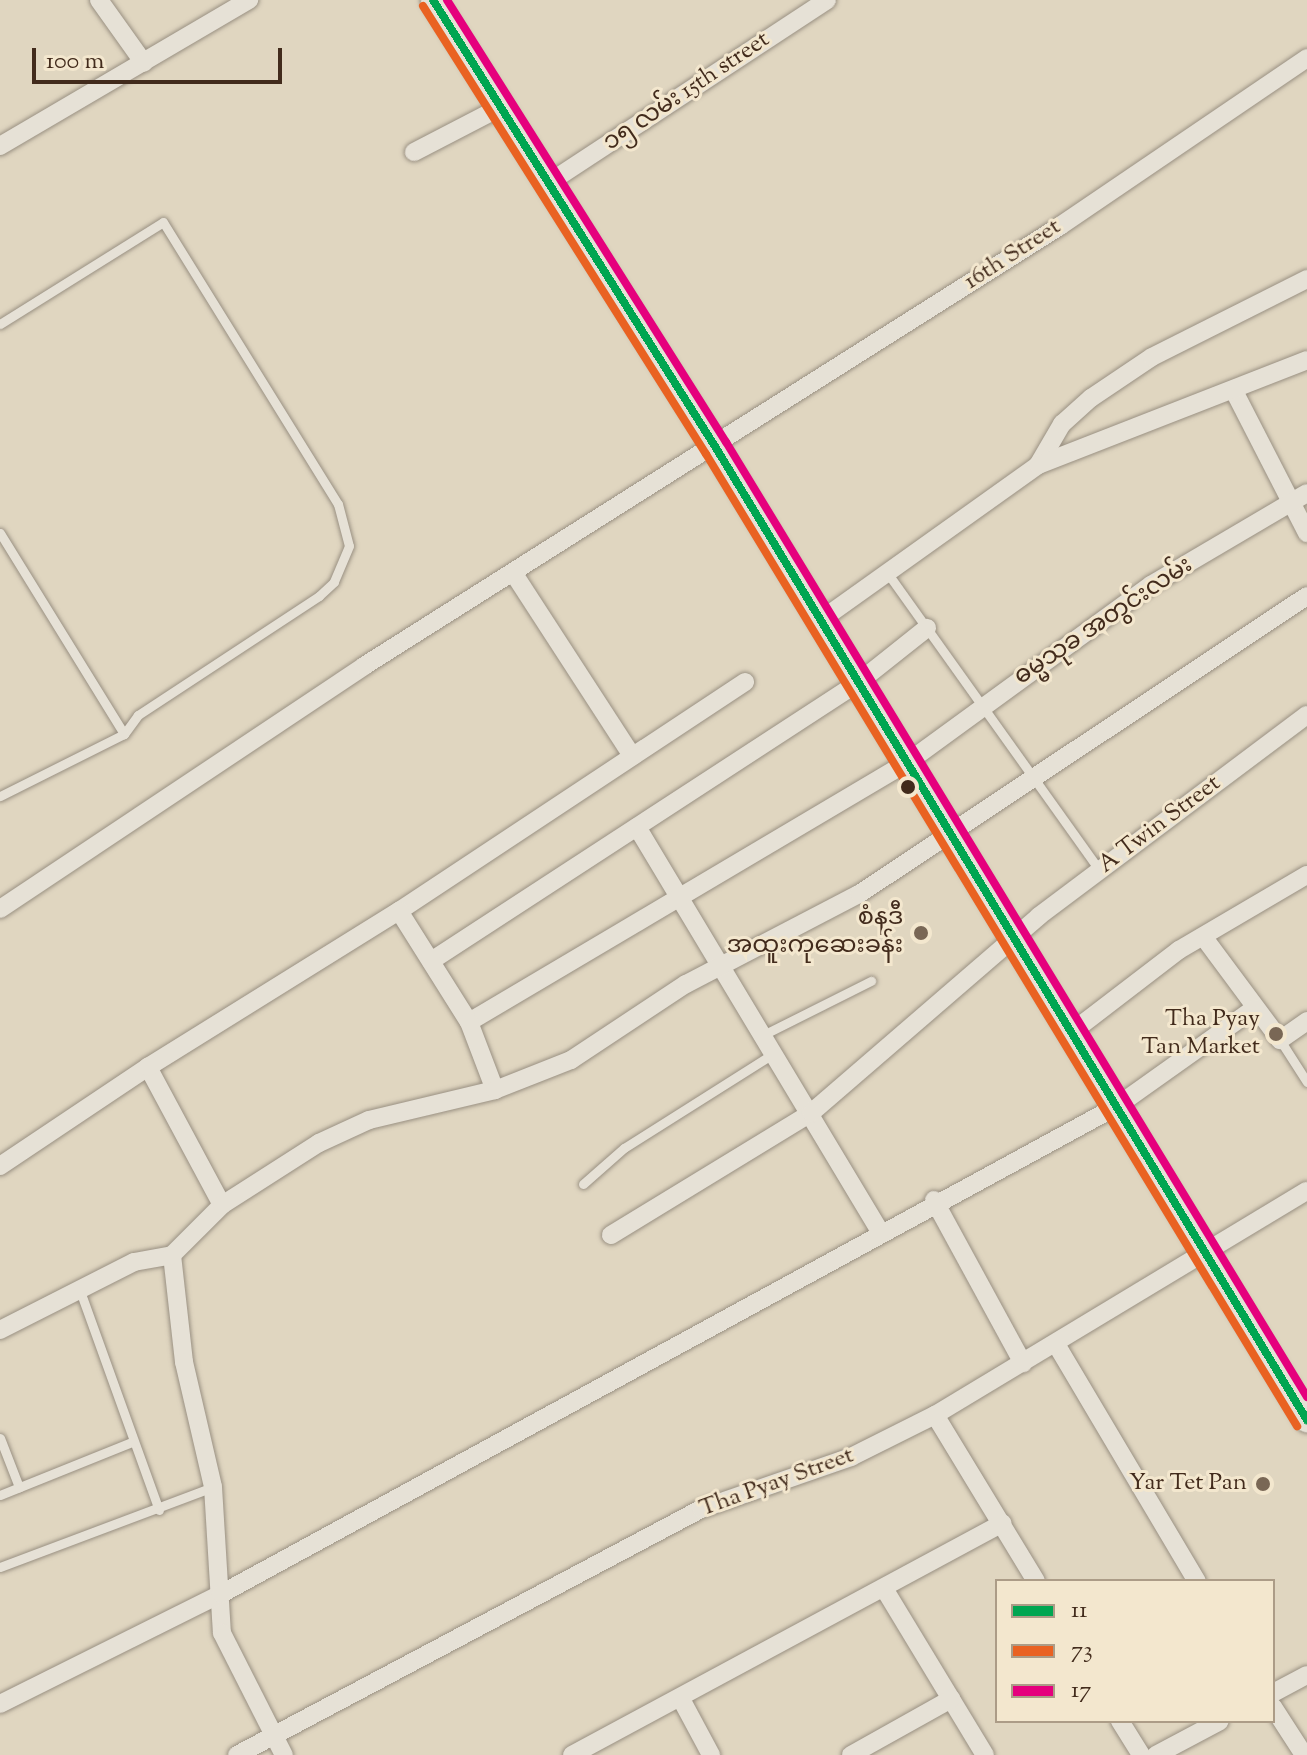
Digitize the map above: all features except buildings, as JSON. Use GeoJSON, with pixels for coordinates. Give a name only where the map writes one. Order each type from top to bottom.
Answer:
{"type":"FeatureCollection","features":[{"type":"Feature","properties":{"kind":"main road"},"geometry":{"type":"LineString","coordinates":[[433,0],[716,448],[1307,1420]]}},
{"type":"Feature","properties":{"kind":"street"},"geometry":{"type":"LineString","coordinates":[[99,0],[144,63]]}},
{"type":"Feature","properties":{"kind":"street"},"geometry":{"type":"LineString","coordinates":[[0,146],[249,0]]}},
{"type":"Feature","properties":{"kind":"street","name":"၁၅ လမ်း 15th street"},"geometry":{"type":"LineString","coordinates":[[547,184],[827,0]]}},
{"type":"Feature","properties":{"kind":"street","name":"16th Street"},"geometry":{"type":"LineString","coordinates":[[0,909],[514,574],[716,448],[1307,58]]}},
{"type":"Feature","properties":{"kind":"street"},"geometry":{"type":"LineString","coordinates":[[414,152],[499,108]]}},
{"type":"Feature","properties":{"kind":"street"},"geometry":{"type":"LineString","coordinates":[[1038,465],[1062,424],[1091,398],[1152,357],[1307,279]]}},
{"type":"Feature","properties":{"kind":"street"},"geometry":{"type":"LineString","coordinates":[[821,620],[1038,465],[1307,360]]}},
{"type":"Feature","properties":{"kind":"street"},"geometry":{"type":"LineString","coordinates":[[1234,391],[1299,498],[1307,533]]}},
{"type":"Feature","properties":{"kind":"street","name":"ဓမ္မသုခ အတွင်းလမ်း"},"geometry":{"type":"LineString","coordinates":[[469,1022],[679,904],[908,762],[1151,585],[1299,498]]}},
{"type":"Feature","properties":{"kind":"street"},"geometry":{"type":"LineString","coordinates":[[514,574],[632,756]]}},
{"type":"Feature","properties":{"kind":"street"},"geometry":{"type":"LineString","coordinates":[[0,1330],[134,1262],[172,1255],[222,1205],[268,1172],[369,1120],[495,1090],[571,1060],[719,965],[812,921],[952,835],[1307,596]]}},
{"type":"Feature","properties":{"kind":"street"},"geometry":{"type":"LineString","coordinates":[[431,961],[859,682],[927,628]]}},
{"type":"Feature","properties":{"kind":"street"},"geometry":{"type":"LineString","coordinates":[[0,1166],[148,1067],[399,911],[745,682]]}},
{"type":"Feature","properties":{"kind":"street","name":"A Twin Street"},"geometry":{"type":"LineString","coordinates":[[611,1235],[811,1113],[1014,936],[1307,715]]}},
{"type":"Feature","properties":{"kind":"street"},"geometry":{"type":"LineString","coordinates":[[637,827],[679,904],[811,1113],[880,1232]]}},
{"type":"Feature","properties":{"kind":"street"},"geometry":{"type":"LineString","coordinates":[[1072,1032],[1179,950],[1205,939],[1307,875]]}},
{"type":"Feature","properties":{"kind":"street"},"geometry":{"type":"LineString","coordinates":[[399,911],[469,1022],[495,1090]]}},
{"type":"Feature","properties":{"kind":"street"},"geometry":{"type":"LineString","coordinates":[[1205,939],[1280,1040],[1307,1021]]}},
{"type":"Feature","properties":{"kind":"street"},"geometry":{"type":"LineString","coordinates":[[0,1704],[221,1594],[934,1200],[1117,1106],[1255,1008]]}},
{"type":"Feature","properties":{"kind":"street"},"geometry":{"type":"LineString","coordinates":[[148,1067],[222,1205]]}},
{"type":"Feature","properties":{"kind":"street","name":"Tha Pyay Street"},"geometry":{"type":"LineString","coordinates":[[237,1755],[701,1509],[851,1457],[935,1415],[1307,1191]]}},
{"type":"Feature","properties":{"kind":"street"},"geometry":{"type":"LineString","coordinates":[[934,1200],[1023,1363]]}},
{"type":"Feature","properties":{"kind":"street"},"geometry":{"type":"LineString","coordinates":[[172,1255],[184,1362],[213,1487],[211,1538],[221,1594],[222,1633],[284,1755]]}},
{"type":"Feature","properties":{"kind":"street"},"geometry":{"type":"LineString","coordinates":[[1056,1344],[1196,1579]]}},
{"type":"Feature","properties":{"kind":"street"},"geometry":{"type":"LineString","coordinates":[[935,1415],[1035,1579]]}},
{"type":"Feature","properties":{"kind":"street"},"geometry":{"type":"LineString","coordinates":[[572,1755],[885,1590],[1002,1523]]}},
{"type":"Feature","properties":{"kind":"street"},"geometry":{"type":"LineString","coordinates":[[885,1590],[985,1755]]}},
{"type":"Feature","properties":{"kind":"street"},"geometry":{"type":"LineString","coordinates":[[1275,1692],[1307,1675]]}},
{"type":"Feature","properties":{"kind":"street"},"geometry":{"type":"LineString","coordinates":[[681,1699],[711,1755]]}},
{"type":"Feature","properties":{"kind":"street"},"geometry":{"type":"LineString","coordinates":[[851,1755],[951,1699]]}},
{"type":"Feature","properties":{"kind":"street"},"geometry":{"type":"LineString","coordinates":[[1275,1710],[1304,1755]]}},
{"type":"Feature","properties":{"kind":"street"},"geometry":{"type":"LineString","coordinates":[[1121,1723],[1141,1755]]}},
{"type":"Feature","properties":{"kind":"street"},"geometry":{"type":"LineString","coordinates":[[1156,1755],[1216,1723]]}},
{"type":"Feature","properties":{"kind":"lane"},"geometry":{"type":"LineString","coordinates":[[0,324],[163,222],[338,504],[349,546],[334,582],[138,715],[124,734],[0,796]]}},
{"type":"Feature","properties":{"kind":"lane"},"geometry":{"type":"LineString","coordinates":[[0,533],[124,734]]}},
{"type":"Feature","properties":{"kind":"lane"},"geometry":{"type":"LineString","coordinates":[[886,571],[1031,779],[1099,870]]}},
{"type":"Feature","properties":{"kind":"lane"},"geometry":{"type":"LineString","coordinates":[[763,1035],[871,981]]}},
{"type":"Feature","properties":{"kind":"lane"},"geometry":{"type":"LineString","coordinates":[[1280,1040],[1307,1082]]}},
{"type":"Feature","properties":{"kind":"lane"},"geometry":{"type":"LineString","coordinates":[[583,1184],[624,1148],[774,1053]]}},
{"type":"Feature","properties":{"kind":"lane"},"geometry":{"type":"LineString","coordinates":[[79,1288],[159,1510]]}},
{"type":"Feature","properties":{"kind":"lane"},"geometry":{"type":"LineString","coordinates":[[0,1438],[19,1487]]}},
{"type":"Feature","properties":{"kind":"lane"},"geometry":{"type":"LineString","coordinates":[[0,1495],[134,1441]]}},
{"type":"Feature","properties":{"kind":"lane"},"geometry":{"type":"LineString","coordinates":[[0,1567],[159,1510],[213,1487]]}},
{"type":"Feature","properties":{"kind":"transit line","name":"11"},"geometry":{"type":"LineString","coordinates":[[433,0],[716,448],[1307,1420]]}},
{"type":"Feature","properties":{"kind":"transit line","name":"17"},"geometry":{"type":"LineString","coordinates":[[447,0],[726,442],[1307,1397]]}},
{"type":"Feature","properties":{"kind":"transit line","name":"73"},"geometry":{"type":"LineString","coordinates":[[423,6],[706,454],[1297,1426]]}},
{"type":"Feature","properties":{"kind":"place","name":"စံနဒီ အထူးကုဆေးခန်း"},"geometry":{"type":"Point","coordinates":[921,933]}},
{"type":"Feature","properties":{"kind":"place","name":"Tha Pyay Tan Market"},"geometry":{"type":"Point","coordinates":[1276,1034]}},
{"type":"Feature","properties":{"kind":"place","name":"Yar Tet Pan"},"geometry":{"type":"Point","coordinates":[1263,1484]}}]}
